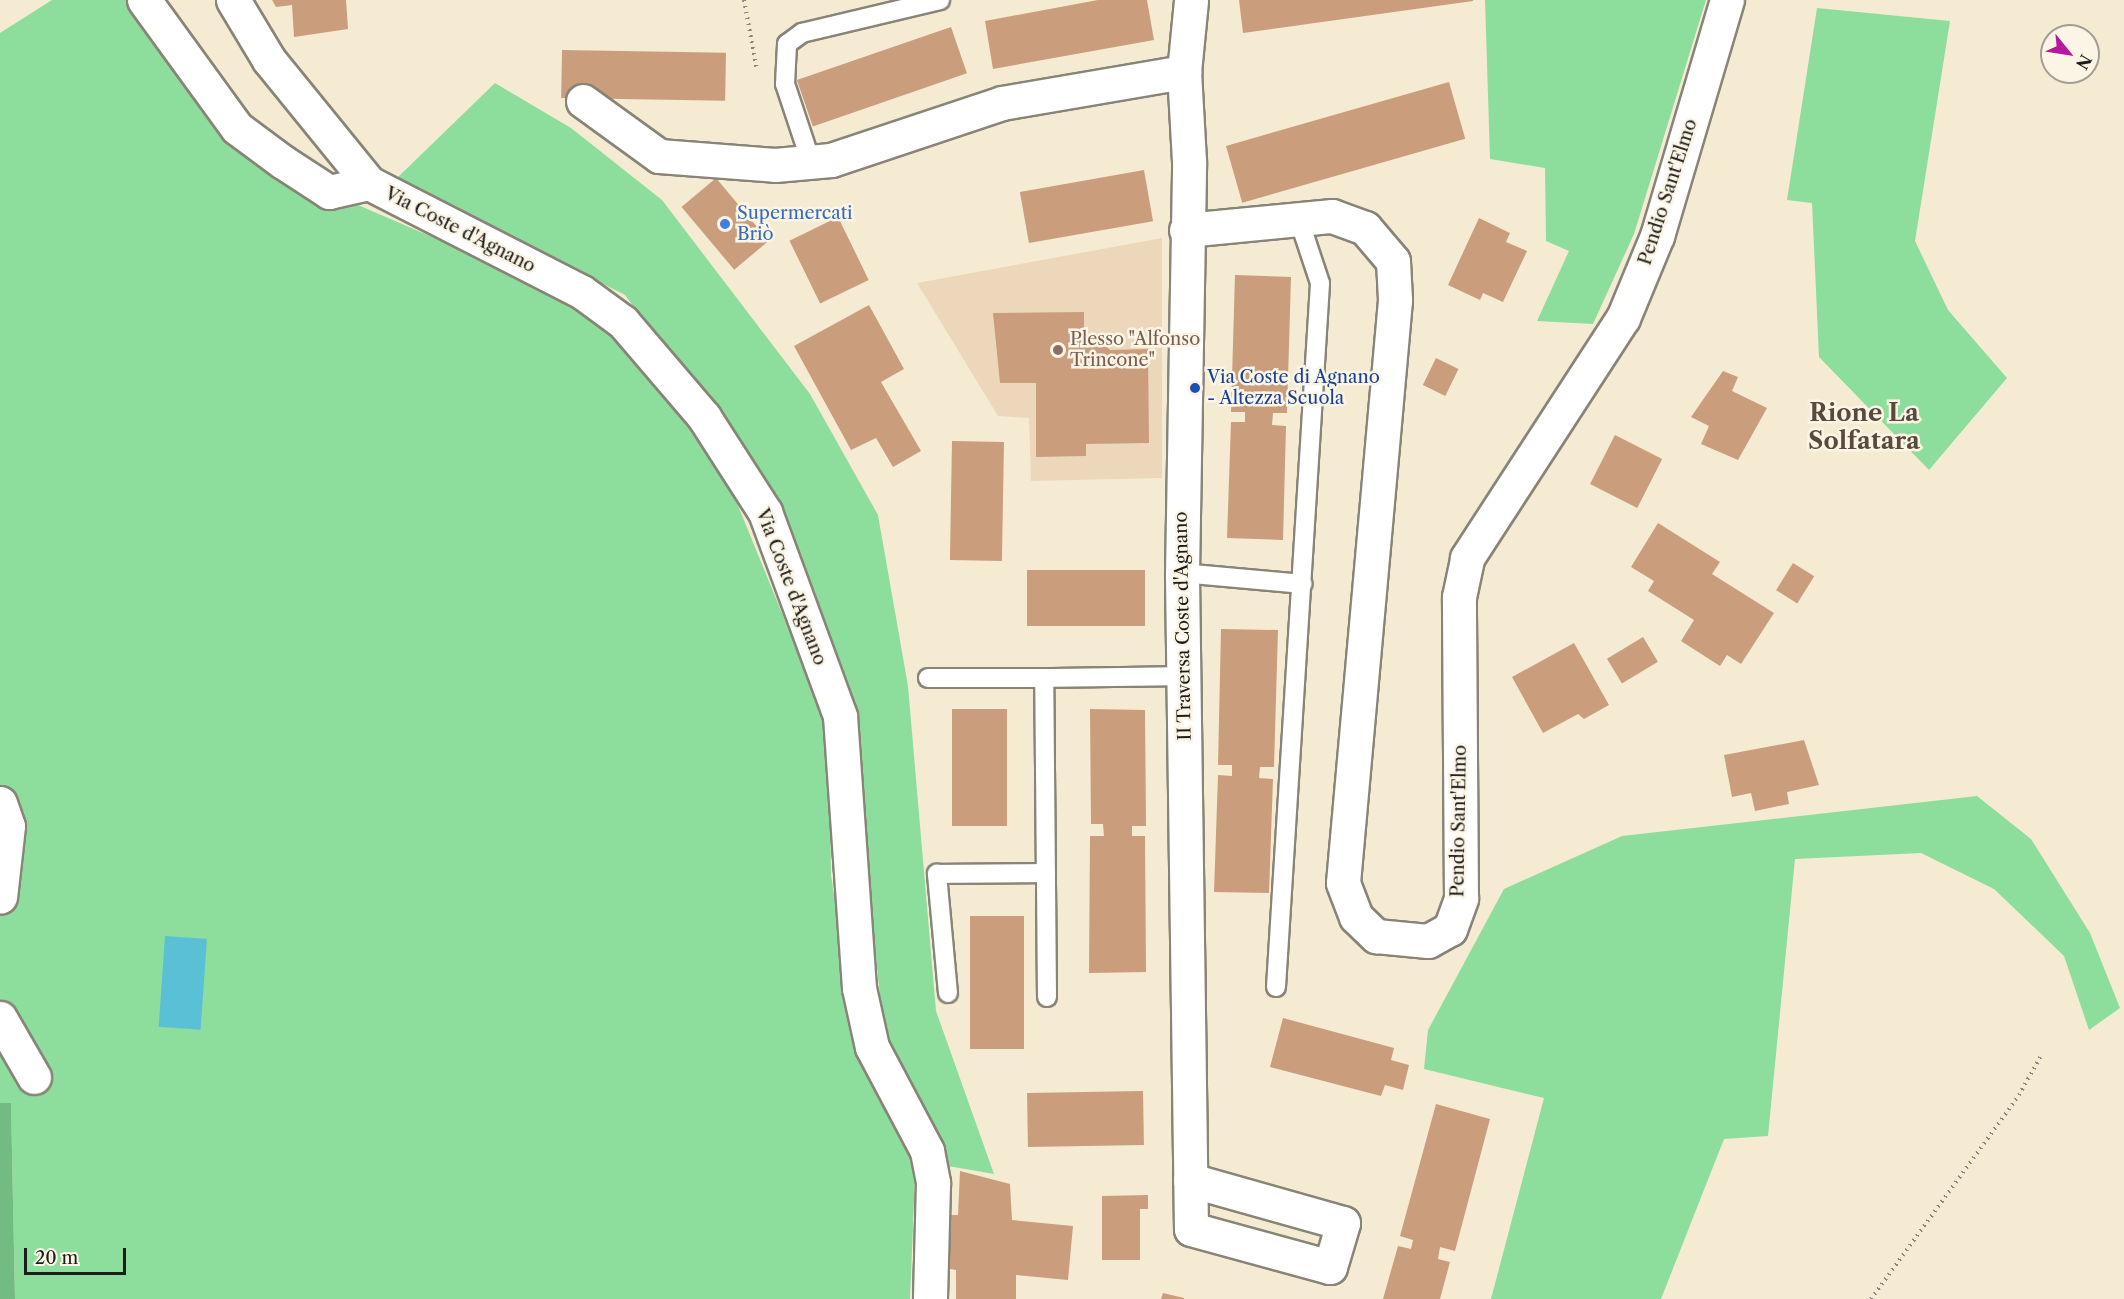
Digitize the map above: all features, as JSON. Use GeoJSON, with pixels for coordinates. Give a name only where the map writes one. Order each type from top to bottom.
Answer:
{"type":"FeatureCollection","features":[{"type":"Feature","properties":{"kind":"street","name":"Via Coste d'Agnano"},"geometry":{"type":"LineString","coordinates":[[144,0],[237,128],[329,192],[369,183],[582,292],[623,322],[704,417],[765,512],[840,716],[859,988],[872,1047],[927,1151],[933,1183],[930,1299]]}},
{"type":"Feature","properties":{"kind":"street"},"geometry":{"type":"LineString","coordinates":[[233,0],[269,60],[369,183]]}},
{"type":"Feature","properties":{"kind":"street","name":"II Traversa Coste d'Agnano"},"geometry":{"type":"LineString","coordinates":[[1190,1180],[1182,573],[1186,230],[1184,72],[1191,0]]}},
{"type":"Feature","properties":{"kind":"street","name":"Pendio Sant'Elmo"},"geometry":{"type":"LineString","coordinates":[[1186,230],[1298,217],[1332,216],[1365,228],[1393,261],[1395,300],[1343,884],[1356,917],[1376,936],[1428,941],[1450,929],[1461,898],[1459,597],[1467,558],[1623,318],[1657,236],[1727,0]]}},
{"type":"Feature","properties":{"kind":"street"},"geometry":{"type":"LineString","coordinates":[[583,101],[659,156],[775,165],[811,162],[1002,104],[1184,72]]}},
{"type":"Feature","properties":{"kind":"street"},"geometry":{"type":"LineString","coordinates":[[0,803],[8,825],[0,897]]}},
{"type":"Feature","properties":{"kind":"street"},"geometry":{"type":"LineString","coordinates":[[0,1018],[34,1077]]}},
{"type":"Feature","properties":{"kind":"lane"},"geometry":{"type":"LineString","coordinates":[[811,162],[785,84],[788,44],[802,33],[940,0]]}},
{"type":"Feature","properties":{"kind":"lane"},"geometry":{"type":"LineString","coordinates":[[1276,987],[1320,283],[1298,217]]}},
{"type":"Feature","properties":{"kind":"lane"},"geometry":{"type":"LineString","coordinates":[[1182,573],[1302,584]]}},
{"type":"Feature","properties":{"kind":"lane"},"geometry":{"type":"LineString","coordinates":[[928,678],[1183,676]]}},
{"type":"Feature","properties":{"kind":"lane"},"geometry":{"type":"LineString","coordinates":[[1044,678],[1047,997]]}},
{"type":"Feature","properties":{"kind":"lane"},"geometry":{"type":"LineString","coordinates":[[948,993],[937,874],[1046,873]]}},
{"type":"Feature","properties":{"kind":"path"},"geometry":{"type":"LineString","coordinates":[[1872,1299],[2019,1095],[2042,1054]]}},
{"type":"Feature","properties":{"kind":"shaded area","name":"Plesso \"Alfonso Trincone\""},"geometry":{"type":"Polygon","coordinates":[[[1162,238],[1162,478],[1031,481],[1029,418],[998,416],[917,283],[1162,238]]]}},
{"type":"Feature","properties":{"kind":"green space"},"geometry":{"type":"Polygon","coordinates":[[[52,0],[127,0],[240,154],[483,259],[585,313],[624,349],[724,471],[829,729],[831,875],[858,1049],[916,1154],[910,1299],[15,1299],[11,1104],[0,1103],[0,33],[52,0]]]}},
{"type":"Feature","properties":{"kind":"green space"},"geometry":{"type":"Polygon","coordinates":[[[1485,0],[1706,0],[1634,234],[1593,324],[1537,321],[1569,251],[1546,241],[1545,168],[1490,159],[1485,0]]]}},
{"type":"Feature","properties":{"kind":"green space"},"geometry":{"type":"Polygon","coordinates":[[[1817,8],[1950,21],[1915,241],[1948,310],[2007,378],[1929,470],[1819,357],[1812,203],[1787,200],[1817,8]]]}},
{"type":"Feature","properties":{"kind":"green space"},"geometry":{"type":"Polygon","coordinates":[[[495,83],[571,128],[662,200],[810,394],[878,515],[908,686],[936,1011],[994,1174],[948,1166],[884,1035],[851,714],[769,490],[625,295],[396,179],[495,83]]]}},
{"type":"Feature","properties":{"kind":"green space"},"geometry":{"type":"Polygon","coordinates":[[[1977,796],[2031,839],[2090,933],[2120,1008],[2089,1030],[2064,956],[1994,889],[1921,853],[1795,859],[1768,1136],[1724,1139],[1661,1299],[1491,1299],[1544,1098],[1424,1069],[1428,1030],[1504,889],[1622,836],[1977,796]]]}},
{"type":"Feature","properties":{"kind":"green space"},"geometry":{"type":"Polygon","coordinates":[[[0,1103],[11,1103],[15,1299],[0,1299],[0,1103]]]}},
{"type":"Feature","properties":{"kind":"water"},"geometry":{"type":"Polygon","coordinates":[[[165,936],[207,939],[201,1030],[159,1027],[165,936]]]}},
{"type":"Feature","properties":{"kind":"building"},"geometry":{"type":"Polygon","coordinates":[[[272,0],[346,0],[348,29],[294,37],[292,5],[276,7],[272,0]]]}},
{"type":"Feature","properties":{"kind":"building"},"geometry":{"type":"Polygon","coordinates":[[[1098,0],[1147,0],[1154,40],[993,69],[985,21],[1098,0]]]}},
{"type":"Feature","properties":{"kind":"building"},"geometry":{"type":"Polygon","coordinates":[[[1239,0],[1473,0],[1473,1],[1243,33],[1239,0]]]}},
{"type":"Feature","properties":{"kind":"building"},"geometry":{"type":"Polygon","coordinates":[[[951,27],[967,73],[813,126],[797,80],[951,27]]]}},
{"type":"Feature","properties":{"kind":"building"},"geometry":{"type":"Polygon","coordinates":[[[562,50],[726,53],[725,101],[561,98],[562,50]]]}},
{"type":"Feature","properties":{"kind":"building"},"geometry":{"type":"Polygon","coordinates":[[[1449,82],[1465,139],[1242,203],[1226,146],[1449,82]]]}},
{"type":"Feature","properties":{"kind":"building"},"geometry":{"type":"Polygon","coordinates":[[[1144,170],[1153,221],[1029,243],[1020,192],[1144,170]]]}},
{"type":"Feature","properties":{"kind":"building","name":"Supermercati Briò"},"geometry":{"type":"Polygon","coordinates":[[[716,178],[769,241],[734,270],[682,207],[716,178]]]}},
{"type":"Feature","properties":{"kind":"building"},"geometry":{"type":"Polygon","coordinates":[[[838,217],[869,280],[820,304],[789,241],[838,217]]]}},
{"type":"Feature","properties":{"kind":"building"},"geometry":{"type":"Polygon","coordinates":[[[1479,218],[1510,233],[1506,242],[1527,251],[1503,302],[1483,293],[1480,300],[1448,285],[1479,218]]]}},
{"type":"Feature","properties":{"kind":"building"},"geometry":{"type":"Polygon","coordinates":[[[1235,275],[1291,277],[1287,413],[1273,413],[1272,425],[1286,426],[1283,540],[1227,538],[1231,422],[1245,422],[1245,412],[1231,412],[1235,275]]]}},
{"type":"Feature","properties":{"kind":"building"},"geometry":{"type":"Polygon","coordinates":[[[869,305],[904,369],[881,382],[921,451],[893,467],[876,438],[851,450],[794,346],[869,305]]]}},
{"type":"Feature","properties":{"kind":"building"},"geometry":{"type":"Polygon","coordinates":[[[1084,312],[1084,341],[1102,341],[1110,350],[1148,349],[1149,443],[1086,444],[1086,456],[1036,457],[1036,383],[1000,383],[993,313],[1084,312]]]}},
{"type":"Feature","properties":{"kind":"building"},"geometry":{"type":"Polygon","coordinates":[[[1436,358],[1458,369],[1445,396],[1423,385],[1436,358]]]}},
{"type":"Feature","properties":{"kind":"building"},"geometry":{"type":"Polygon","coordinates":[[[1723,371],[1738,377],[1732,391],[1767,408],[1738,460],[1701,444],[1709,426],[1691,417],[1723,371]]]}},
{"type":"Feature","properties":{"kind":"building"},"geometry":{"type":"Polygon","coordinates":[[[1615,435],[1662,459],[1637,508],[1590,484],[1615,435]]]}},
{"type":"Feature","properties":{"kind":"building"},"geometry":{"type":"Polygon","coordinates":[[[952,441],[1004,442],[1002,561],[950,560],[952,441]]]}},
{"type":"Feature","properties":{"kind":"building"},"geometry":{"type":"Polygon","coordinates":[[[1658,523],[1720,562],[1712,574],[1774,613],[1741,664],[1727,655],[1720,666],[1681,641],[1694,620],[1648,591],[1654,581],[1631,567],[1658,523]]]}},
{"type":"Feature","properties":{"kind":"building"},"geometry":{"type":"Polygon","coordinates":[[[1793,563],[1814,576],[1797,603],[1776,590],[1793,563]]]}},
{"type":"Feature","properties":{"kind":"building"},"geometry":{"type":"Polygon","coordinates":[[[1027,570],[1145,570],[1145,626],[1027,626],[1027,570]]]}},
{"type":"Feature","properties":{"kind":"building"},"geometry":{"type":"Polygon","coordinates":[[[1221,629],[1278,630],[1274,767],[1260,767],[1259,778],[1273,779],[1269,893],[1214,892],[1218,775],[1232,776],[1232,765],[1218,765],[1221,629]]]}},
{"type":"Feature","properties":{"kind":"building"},"geometry":{"type":"Polygon","coordinates":[[[1643,637],[1658,662],[1622,683],[1607,659],[1643,637]]]}},
{"type":"Feature","properties":{"kind":"building"},"geometry":{"type":"Polygon","coordinates":[[[1574,643],[1609,705],[1584,719],[1578,714],[1543,733],[1512,677],[1574,643]]]}},
{"type":"Feature","properties":{"kind":"building"},"geometry":{"type":"Polygon","coordinates":[[[952,709],[1007,709],[1007,826],[952,826],[952,709]]]}},
{"type":"Feature","properties":{"kind":"building"},"geometry":{"type":"Polygon","coordinates":[[[1090,709],[1145,710],[1146,826],[1132,826],[1132,836],[1145,836],[1146,972],[1089,973],[1090,836],[1104,836],[1103,824],[1091,824],[1090,709]]]}},
{"type":"Feature","properties":{"kind":"building"},"geometry":{"type":"Polygon","coordinates":[[[1804,740],[1819,785],[1787,792],[1789,804],[1755,811],[1751,793],[1732,797],[1724,755],[1804,740]]]}},
{"type":"Feature","properties":{"kind":"building"},"geometry":{"type":"Polygon","coordinates":[[[970,916],[1024,916],[1024,1049],[970,1049],[970,916]]]}},
{"type":"Feature","properties":{"kind":"building"},"geometry":{"type":"Polygon","coordinates":[[[1283,1018],[1394,1048],[1391,1060],[1409,1065],[1403,1090],[1385,1085],[1381,1096],[1270,1067],[1283,1018]]]}},
{"type":"Feature","properties":{"kind":"building"},"geometry":{"type":"Polygon","coordinates":[[[1143,1091],[1144,1145],[1028,1147],[1027,1093],[1143,1091]]]}},
{"type":"Feature","properties":{"kind":"building"},"geometry":{"type":"Polygon","coordinates":[[[1436,1104],[1490,1119],[1455,1251],[1440,1247],[1438,1259],[1450,1262],[1440,1299],[1383,1299],[1398,1246],[1411,1249],[1413,1240],[1400,1236],[1436,1104]]]}},
{"type":"Feature","properties":{"kind":"building"},"geometry":{"type":"Polygon","coordinates":[[[960,1171],[1010,1184],[1012,1220],[1073,1226],[1068,1280],[1016,1275],[1016,1299],[956,1299],[956,1270],[944,1268],[949,1215],[958,1215],[960,1171]]]}},
{"type":"Feature","properties":{"kind":"building"},"geometry":{"type":"Polygon","coordinates":[[[1148,1195],[1148,1209],[1140,1209],[1140,1260],[1102,1260],[1102,1196],[1148,1195]]]}},
{"type":"Feature","properties":{"kind":"building"},"geometry":{"type":"Polygon","coordinates":[[[1163,1293],[1184,1298],[1184,1299],[1161,1299],[1163,1293]]]}},
{"type":"Feature","properties":{"kind":"place","name":"Supermercati Briò"},"geometry":{"type":"Point","coordinates":[725,224]}},
{"type":"Feature","properties":{"kind":"place","name":"Plesso \"Alfonso Trincone\""},"geometry":{"type":"Point","coordinates":[1058,350]}},
{"type":"Feature","properties":{"kind":"place","name":"Via Coste di Agnano - Altezza Scuola"},"geometry":{"type":"Point","coordinates":[1195,388]}},
{"type":"Feature","properties":{"kind":"district","name":"Rione La Solfatara"},"geometry":{"type":"Point","coordinates":[1864,427]}}]}
